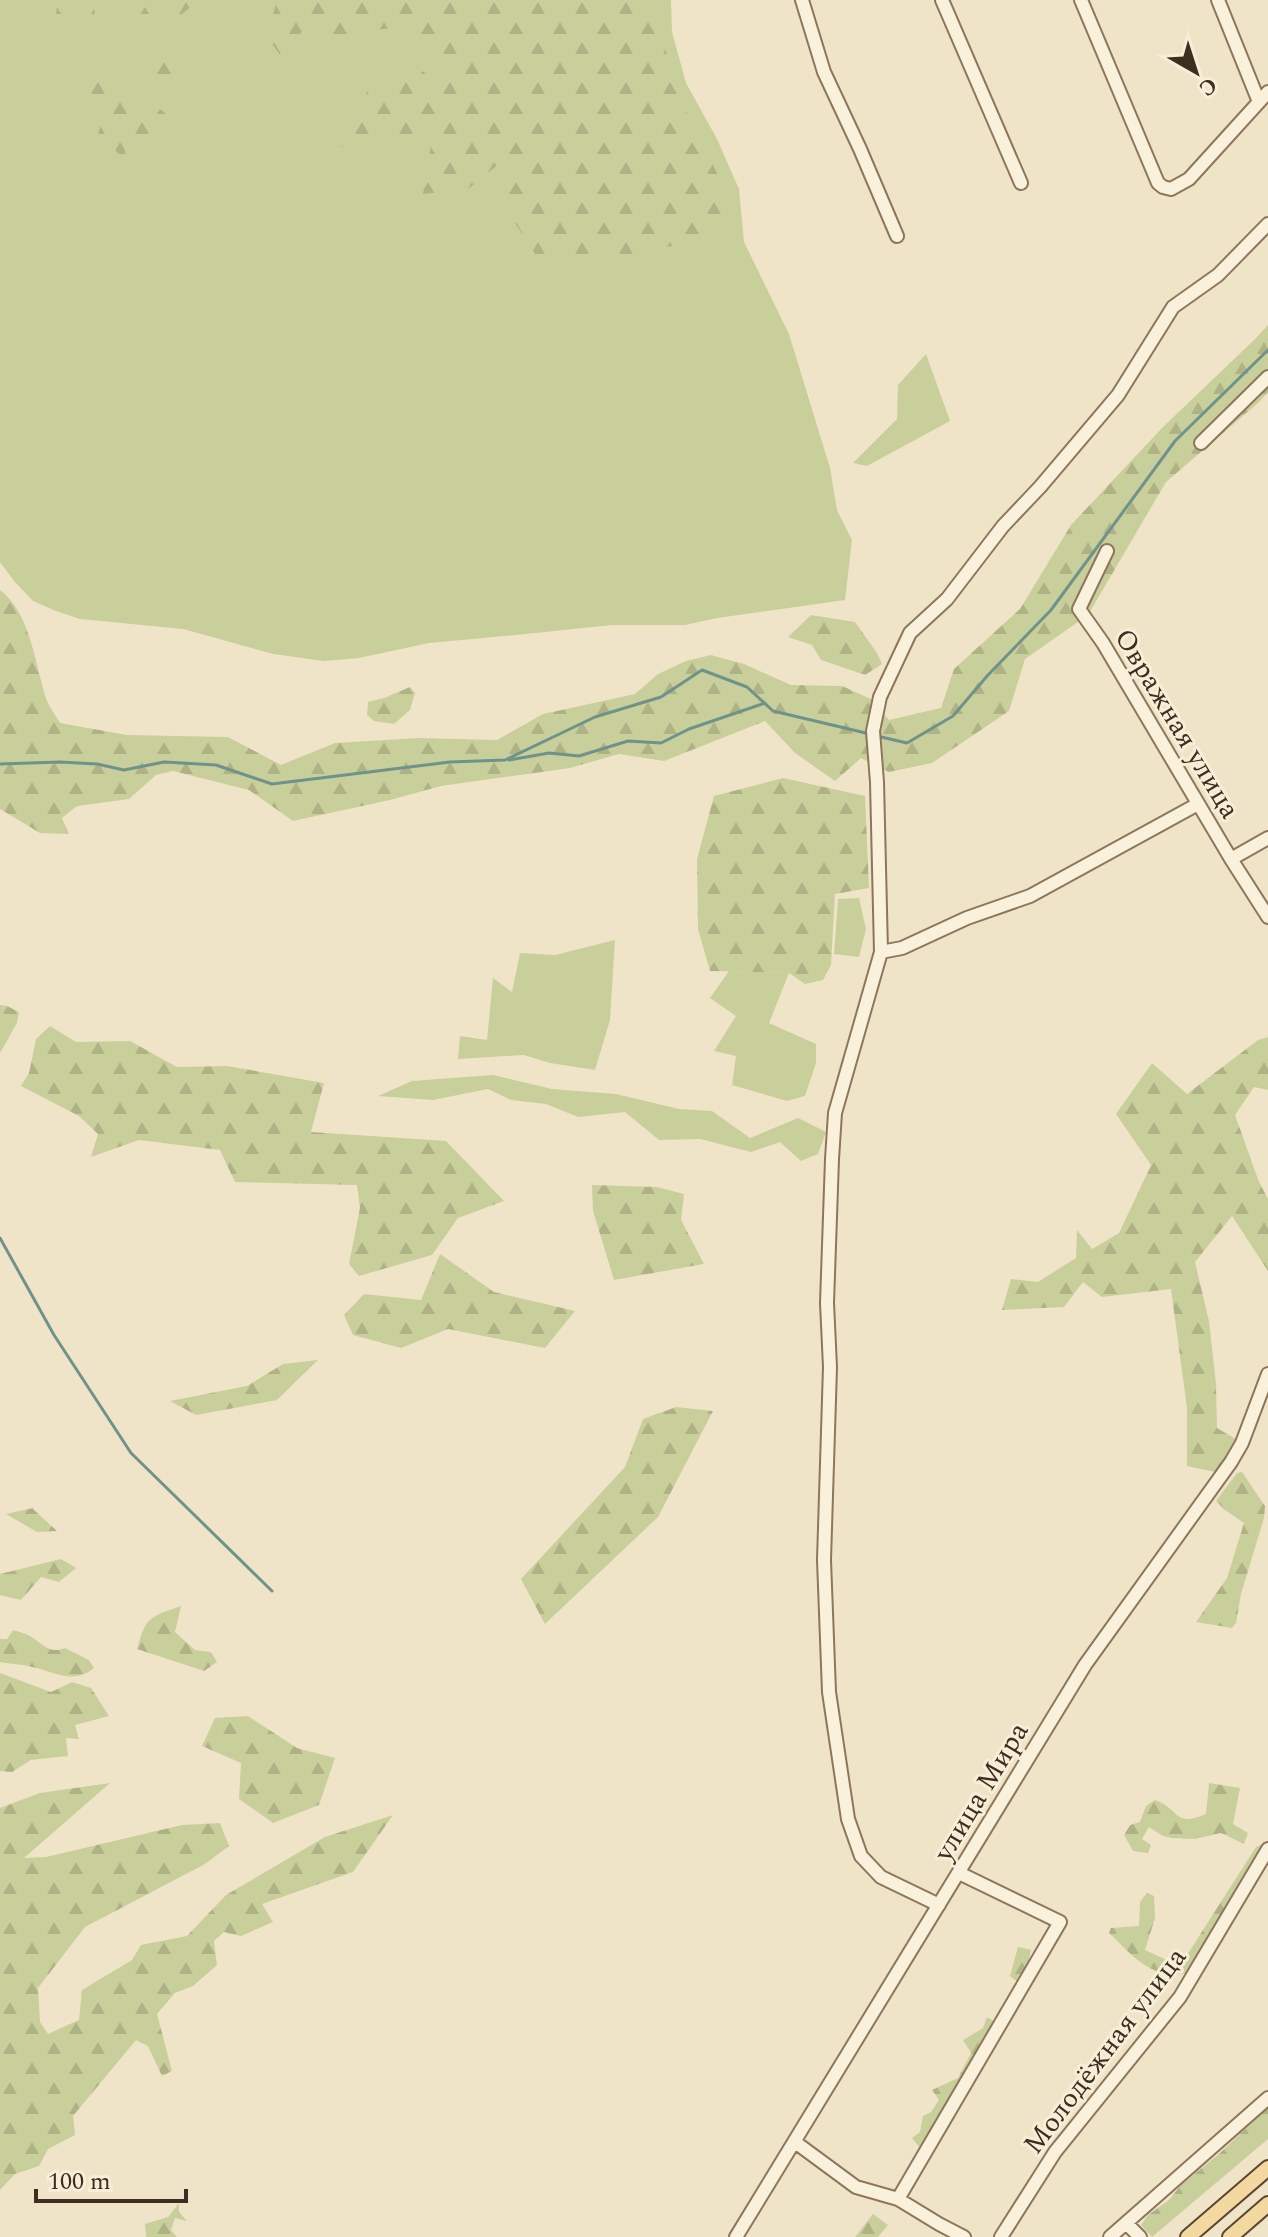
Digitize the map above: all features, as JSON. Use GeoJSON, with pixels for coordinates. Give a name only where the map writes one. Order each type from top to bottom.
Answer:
{"type":"FeatureCollection","features":[{"type":"Feature","properties":{"kind":"main road"},"geometry":{"type":"LineString","coordinates":[[1188,2237],[1268,2168]]}},
{"type":"Feature","properties":{"kind":"main road"},"geometry":{"type":"LineString","coordinates":[[1230,2237],[1268,2204]]}},
{"type":"Feature","properties":{"kind":"street"},"geometry":{"type":"LineString","coordinates":[[802,0],[824,72],[897,236]]}},
{"type":"Feature","properties":{"kind":"street"},"geometry":{"type":"LineString","coordinates":[[942,0],[1021,183]]}},
{"type":"Feature","properties":{"kind":"street"},"geometry":{"type":"LineString","coordinates":[[1081,0],[1158,183],[1171,189],[1189,179],[1263,97],[1218,0]]}},
{"type":"Feature","properties":{"kind":"street"},"geometry":{"type":"LineString","coordinates":[[939,1905],[881,1877],[861,1856],[848,1819],[829,1692],[824,1560],[830,1367],[827,1303],[835,1113],[881,952],[874,736],[880,697],[910,633],[947,599],[1003,526],[1118,395],[1173,307],[1218,275],[1268,224]]}},
{"type":"Feature","properties":{"kind":"street"},"geometry":{"type":"LineString","coordinates":[[1201,443],[1268,377]]}},
{"type":"Feature","properties":{"kind":"street","name":"Овражная улица"},"geometry":{"type":"LineString","coordinates":[[1107,551],[1079,609],[1103,643],[1268,917]]}},
{"type":"Feature","properties":{"kind":"street"},"geometry":{"type":"LineString","coordinates":[[881,952],[902,948],[967,918],[1030,896],[1198,804]]}},
{"type":"Feature","properties":{"kind":"street"},"geometry":{"type":"LineString","coordinates":[[1231,859],[1268,838]]}},
{"type":"Feature","properties":{"kind":"street","name":"улица Мира"},"geometry":{"type":"LineString","coordinates":[[736,2237],[1085,1665],[1231,1462],[1242,1443],[1268,1374]]}},
{"type":"Feature","properties":{"kind":"street","name":"Молодёжная улица"},"geometry":{"type":"LineString","coordinates":[[1001,2237],[1055,2152],[1180,1997],[1268,1849]]}},
{"type":"Feature","properties":{"kind":"street"},"geometry":{"type":"LineString","coordinates":[[898,2199],[1060,1922],[959,1873]]}},
{"type":"Feature","properties":{"kind":"street"},"geometry":{"type":"LineString","coordinates":[[1110,2237],[1268,2098]]}},
{"type":"Feature","properties":{"kind":"street"},"geometry":{"type":"LineString","coordinates":[[795,2142],[856,2187],[898,2199],[964,2237]]}},
{"type":"Feature","properties":{"kind":"street"},"geometry":{"type":"LineString","coordinates":[[1126,2223],[1138,2237]]}},
{"type":"Feature","properties":{"kind":"street"},"geometry":{"type":"LineString","coordinates":[[1177,2237],[1201,2225]]}},
{"type":"Feature","properties":{"kind":"green space"},"geometry":{"type":"Polygon","coordinates":[[[0,0],[671,0],[672,32],[686,83],[717,139],[739,189],[744,242],[789,334],[830,468],[837,510],[852,540],[845,600],[685,625],[612,625],[429,643],[359,658],[324,661],[273,654],[183,629],[80,619],[33,601],[0,562],[0,0]]]}},
{"type":"Feature","properties":{"kind":"green space"},"geometry":{"type":"Polygon","coordinates":[[[58,0],[92,0],[98,29],[76,17],[53,36],[58,0]]]}},
{"type":"Feature","properties":{"kind":"green space"},"geometry":{"type":"Polygon","coordinates":[[[149,0],[200,0],[179,16],[137,20],[149,0]]]}},
{"type":"Feature","properties":{"kind":"green space"},"geometry":{"type":"Polygon","coordinates":[[[277,0],[661,0],[661,30],[675,90],[725,189],[728,235],[575,265],[535,254],[508,212],[500,163],[468,189],[423,194],[433,134],[341,147],[368,90],[414,64],[435,81],[443,57],[412,26],[354,32],[334,45],[310,22],[281,56],[267,37],[277,0]]]}},
{"type":"Feature","properties":{"kind":"green space"},"geometry":{"type":"Polygon","coordinates":[[[155,51],[188,77],[176,95],[153,80],[155,51]]]}},
{"type":"Feature","properties":{"kind":"green space"},"geometry":{"type":"Polygon","coordinates":[[[85,67],[121,92],[152,102],[168,116],[169,137],[152,155],[124,140],[126,160],[98,135],[104,111],[87,105],[85,67]]]}},
{"type":"Feature","properties":{"kind":"green space"},"geometry":{"type":"Polygon","coordinates":[[[1268,325],[1268,392],[1166,482],[1088,615],[1025,659],[1009,711],[932,763],[889,772],[861,758],[835,781],[795,753],[765,721],[664,761],[619,754],[570,768],[441,786],[293,821],[249,790],[173,771],[156,775],[129,799],[77,806],[62,818],[69,834],[40,833],[0,809],[0,590],[19,612],[31,641],[47,701],[60,723],[127,735],[228,737],[281,765],[335,743],[419,738],[497,740],[543,714],[635,694],[658,674],[686,661],[711,655],[744,664],[791,685],[842,686],[871,699],[889,720],[941,708],[954,669],[1020,609],[1071,525],[1163,427],[1268,325]]]}},
{"type":"Feature","properties":{"kind":"green space"},"geometry":{"type":"Polygon","coordinates":[[[926,354],[950,421],[867,466],[853,463],[897,419],[898,385],[926,354]]]}},
{"type":"Feature","properties":{"kind":"green space"},"geometry":{"type":"Polygon","coordinates":[[[811,615],[855,622],[882,664],[865,675],[821,660],[812,645],[788,637],[811,615]]]}},
{"type":"Feature","properties":{"kind":"green space"},"geometry":{"type":"Polygon","coordinates":[[[410,687],[415,693],[410,710],[394,724],[374,721],[367,715],[368,702],[410,687]]]}},
{"type":"Feature","properties":{"kind":"green space"},"geometry":{"type":"Polygon","coordinates":[[[783,778],[865,796],[869,888],[835,894],[831,965],[823,980],[805,984],[789,973],[710,971],[698,929],[697,859],[714,796],[783,778]]]}},
{"type":"Feature","properties":{"kind":"green space"},"geometry":{"type":"Polygon","coordinates":[[[859,898],[866,929],[859,957],[834,954],[838,899],[859,898]]]}},
{"type":"Feature","properties":{"kind":"green space"},"geometry":{"type":"Polygon","coordinates":[[[615,940],[610,1020],[595,1070],[550,1063],[524,1055],[458,1059],[460,1036],[487,1040],[493,978],[512,992],[520,953],[555,955],[615,940]]]}},
{"type":"Feature","properties":{"kind":"green space"},"geometry":{"type":"Polygon","coordinates":[[[729,971],[789,973],[769,1023],[816,1044],[816,1063],[805,1096],[787,1101],[732,1085],[736,1056],[714,1051],[736,1016],[710,998],[729,971]]]}},
{"type":"Feature","properties":{"kind":"green space"},"geometry":{"type":"Polygon","coordinates":[[[0,1005],[19,1012],[17,1023],[0,1053],[0,1005]]]}},
{"type":"Feature","properties":{"kind":"green space"},"geometry":{"type":"Polygon","coordinates":[[[50,1026],[76,1042],[130,1041],[177,1067],[227,1066],[324,1083],[311,1132],[446,1141],[504,1201],[458,1218],[432,1255],[359,1276],[349,1264],[360,1208],[357,1185],[235,1182],[220,1150],[139,1140],[91,1157],[98,1134],[79,1116],[21,1086],[29,1073],[36,1039],[50,1026]]]}},
{"type":"Feature","properties":{"kind":"green space"},"geometry":{"type":"Polygon","coordinates":[[[1268,1037],[1268,1090],[1254,1087],[1235,1115],[1268,1199],[1268,1271],[1232,1216],[1195,1262],[1209,1321],[1217,1428],[1241,1442],[1215,1472],[1187,1466],[1187,1408],[1171,1289],[1102,1297],[1083,1282],[1064,1307],[1002,1310],[1011,1279],[1038,1282],[1076,1258],[1077,1230],[1092,1249],[1119,1233],[1151,1165],[1116,1114],[1152,1063],[1187,1094],[1258,1040],[1268,1037]]]}},
{"type":"Feature","properties":{"kind":"green space"},"geometry":{"type":"Polygon","coordinates":[[[493,1075],[552,1089],[616,1094],[679,1109],[712,1111],[750,1138],[798,1118],[826,1132],[818,1154],[801,1161],[780,1142],[751,1152],[700,1139],[659,1140],[625,1112],[578,1117],[546,1104],[511,1100],[488,1089],[433,1100],[378,1096],[412,1081],[493,1075]]]}},
{"type":"Feature","properties":{"kind":"green space"},"geometry":{"type":"Polygon","coordinates":[[[592,1185],[657,1187],[684,1194],[681,1220],[704,1264],[614,1280],[593,1211],[592,1185]]]}},
{"type":"Feature","properties":{"kind":"green space"},"geometry":{"type":"Polygon","coordinates":[[[440,1254],[494,1292],[575,1311],[545,1348],[448,1329],[401,1348],[353,1335],[344,1315],[364,1294],[421,1300],[440,1254]]]}},
{"type":"Feature","properties":{"kind":"green space"},"geometry":{"type":"Polygon","coordinates":[[[318,1360],[277,1400],[196,1415],[170,1401],[247,1386],[283,1364],[318,1360]]]}},
{"type":"Feature","properties":{"kind":"green space"},"geometry":{"type":"Polygon","coordinates":[[[676,1407],[713,1411],[658,1517],[545,1624],[521,1579],[625,1467],[643,1419],[676,1407]]]}},
{"type":"Feature","properties":{"kind":"green space"},"geometry":{"type":"Polygon","coordinates":[[[1242,1472],[1265,1506],[1236,1623],[1232,1628],[1196,1622],[1227,1578],[1244,1523],[1216,1501],[1237,1473],[1242,1472]]]}},
{"type":"Feature","properties":{"kind":"green space"},"geometry":{"type":"Polygon","coordinates":[[[33,1508],[57,1531],[37,1532],[6,1514],[33,1508]]]}},
{"type":"Feature","properties":{"kind":"green space"},"geometry":{"type":"Polygon","coordinates":[[[61,1559],[76,1568],[59,1582],[41,1577],[21,1600],[0,1595],[0,1574],[61,1559]]]}},
{"type":"Feature","properties":{"kind":"green space"},"geometry":{"type":"Polygon","coordinates":[[[181,1606],[175,1632],[195,1650],[211,1652],[217,1662],[204,1671],[137,1649],[143,1630],[151,1619],[181,1606]]]}},
{"type":"Feature","properties":{"kind":"green space"},"geometry":{"type":"Polygon","coordinates":[[[13,1630],[29,1635],[51,1650],[65,1648],[89,1660],[94,1668],[79,1676],[71,1676],[0,1662],[0,1639],[7,1639],[13,1630]]]}},
{"type":"Feature","properties":{"kind":"green space"},"geometry":{"type":"Polygon","coordinates":[[[0,1673],[51,1692],[72,1682],[91,1688],[109,1716],[75,1725],[79,1739],[66,1738],[68,1756],[31,1760],[12,1772],[0,1771],[0,1673]]]}},
{"type":"Feature","properties":{"kind":"green space"},"geometry":{"type":"Polygon","coordinates":[[[248,1716],[297,1748],[335,1758],[319,1805],[273,1823],[239,1799],[241,1763],[202,1746],[215,1718],[248,1716]]]}},
{"type":"Feature","properties":{"kind":"green space"},"geometry":{"type":"Polygon","coordinates":[[[110,1783],[24,1858],[46,1857],[182,1825],[220,1823],[229,1846],[205,1864],[85,1927],[38,1988],[40,2022],[48,2034],[79,2020],[82,1990],[132,1960],[141,1945],[187,1936],[226,1895],[325,1837],[393,1815],[353,1872],[262,1904],[273,1922],[241,1936],[224,1932],[214,1941],[217,1965],[193,1986],[175,1993],[157,2014],[172,2071],[162,2076],[148,2046],[136,2040],[73,2116],[75,2135],[48,2149],[39,2166],[15,2174],[0,2190],[0,1808],[40,1793],[110,1783]]]}},
{"type":"Feature","properties":{"kind":"green space"},"geometry":{"type":"Polygon","coordinates":[[[1209,1783],[1240,1788],[1233,1824],[1248,1833],[1244,1844],[1221,1833],[1195,1839],[1172,1838],[1149,1827],[1142,1839],[1151,1845],[1148,1853],[1133,1851],[1124,1835],[1130,1825],[1140,1822],[1146,1806],[1155,1800],[1188,1819],[1206,1814],[1209,1783]]]}},
{"type":"Feature","properties":{"kind":"green space"},"geometry":{"type":"Polygon","coordinates":[[[1267,1842],[1191,1972],[1166,1974],[1155,1970],[1136,1959],[1109,1933],[1111,1928],[1139,1926],[1140,1902],[1147,1893],[1154,1896],[1155,1918],[1145,1950],[1180,1966],[1256,1847],[1267,1842]]]}},
{"type":"Feature","properties":{"kind":"green space"},"geometry":{"type":"Polygon","coordinates":[[[1018,1947],[1031,1950],[1019,1983],[1010,1976],[1018,1947]]]}},
{"type":"Feature","properties":{"kind":"green space"},"geometry":{"type":"Polygon","coordinates":[[[987,2017],[997,2023],[921,2149],[912,2138],[920,2132],[923,2116],[931,2112],[939,2100],[932,2090],[958,2078],[971,2053],[963,2040],[983,2028],[987,2017]]]}},
{"type":"Feature","properties":{"kind":"green space"},"geometry":{"type":"Polygon","coordinates":[[[1268,2107],[1268,2139],[1152,2237],[1141,2225],[1148,2215],[1169,2200],[1181,2185],[1268,2107]]]}},
{"type":"Feature","properties":{"kind":"green space"},"geometry":{"type":"Polygon","coordinates":[[[179,2203],[179,2212],[187,2221],[175,2218],[171,2230],[177,2237],[146,2237],[145,2224],[168,2217],[179,2203]]]}},
{"type":"Feature","properties":{"kind":"green space"},"geometry":{"type":"Polygon","coordinates":[[[873,2214],[888,2225],[878,2237],[855,2237],[873,2214]]]}},
{"type":"Feature","properties":{"kind":"waterway"},"geometry":{"type":"LineString","coordinates":[[877,736],[907,743],[953,716],[1051,610],[1175,441],[1268,350]]}},
{"type":"Feature","properties":{"kind":"waterway"},"geometry":{"type":"LineString","coordinates":[[0,764],[60,762],[97,764],[124,770],[164,762],[216,765],[272,784],[450,762],[505,760],[595,717],[661,697],[702,670],[747,687],[773,711],[870,734]]}},
{"type":"Feature","properties":{"kind":"waterway"},"geometry":{"type":"LineString","coordinates":[[509,760],[549,753],[579,756],[628,741],[661,743],[689,729],[765,703]]}},
{"type":"Feature","properties":{"kind":"waterway"},"geometry":{"type":"LineString","coordinates":[[0,1238],[54,1335],[131,1453],[272,1591]]}}]}
